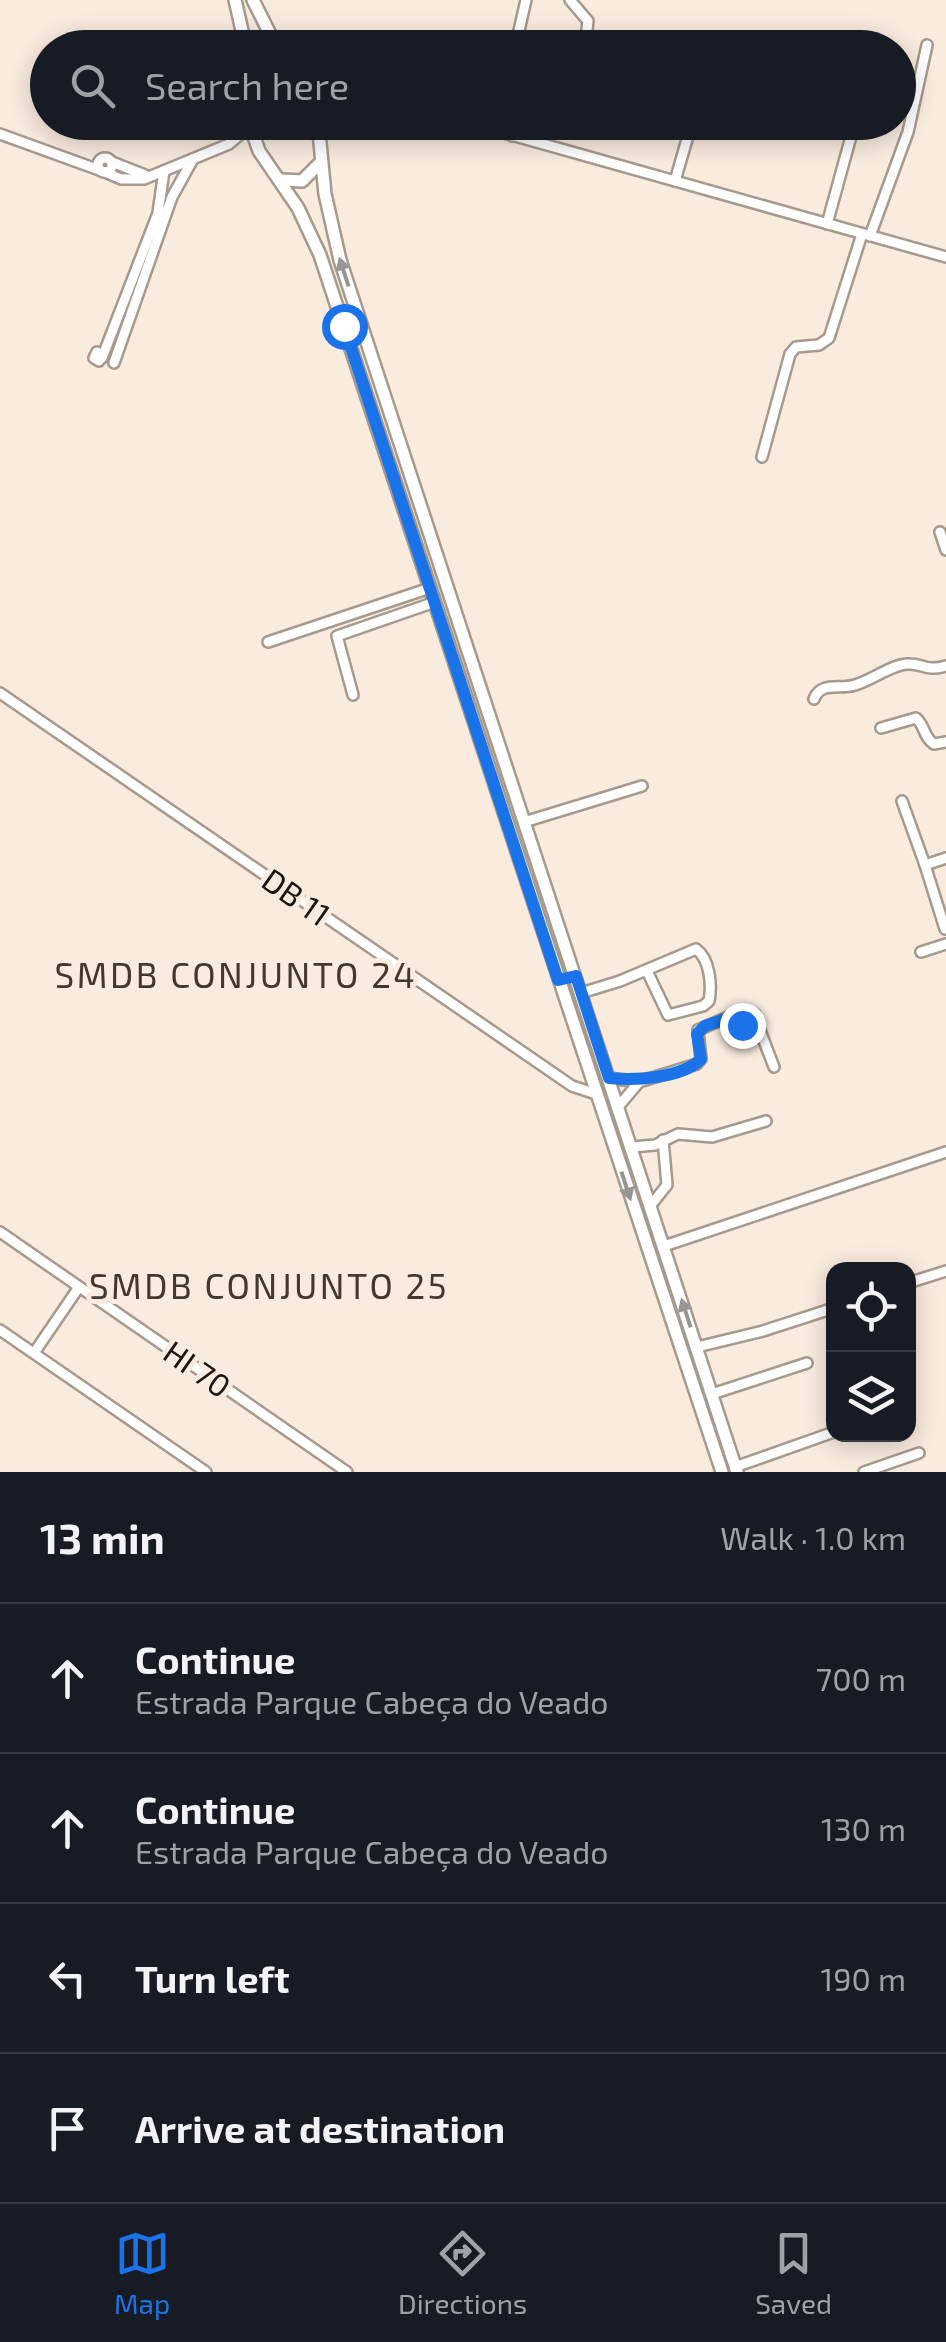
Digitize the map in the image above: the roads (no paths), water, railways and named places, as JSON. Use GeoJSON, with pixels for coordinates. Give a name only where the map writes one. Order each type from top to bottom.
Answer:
{"type":"FeatureCollection","features":[{"type":"Feature","properties":{"kind":"main road"},"geometry":{"type":"LineString","coordinates":[[235,0],[242,30]]}},
{"type":"Feature","properties":{"kind":"main road"},"geometry":{"type":"LineString","coordinates":[[253,0],[268,30]]}},
{"type":"Feature","properties":{"kind":"main road"},"geometry":{"type":"LineString","coordinates":[[255,140],[259,152],[282,180],[320,255],[722,1472]]}},
{"type":"Feature","properties":{"kind":"main road"},"geometry":{"type":"LineString","coordinates":[[322,140],[330,225],[340,260],[736,1469]]}},
{"type":"Feature","properties":{"kind":"main road"},"geometry":{"type":"LineString","coordinates":[[282,180],[302,181],[322,162]]}},
{"type":"Feature","properties":{"kind":"main road"},"geometry":{"type":"LineString","coordinates":[[558,980],[576,976]]}},
{"type":"Feature","properties":{"kind":"main road"},"geometry":{"type":"LineString","coordinates":[[642,1235],[660,1235]]}},
{"type":"Feature","properties":{"kind":"street"},"geometry":{"type":"LineString","coordinates":[[519,30],[526,0]]}},
{"type":"Feature","properties":{"kind":"street"},"geometry":{"type":"LineString","coordinates":[[570,0],[588,22],[587,30]]}},
{"type":"Feature","properties":{"kind":"street"},"geometry":{"type":"LineString","coordinates":[[916,97],[928,45]]}},
{"type":"Feature","properties":{"kind":"street"},"geometry":{"type":"LineString","coordinates":[[0,134],[73,161],[152,176],[229,144],[243,142],[259,152]]}},
{"type":"Feature","properties":{"kind":"street"},"geometry":{"type":"LineString","coordinates":[[229,144],[234,140]]}},
{"type":"Feature","properties":{"kind":"street"},"geometry":{"type":"LineString","coordinates":[[526,140],[946,257]]}},
{"type":"Feature","properties":{"kind":"street"},"geometry":{"type":"LineString","coordinates":[[676,182],[687,140]]}},
{"type":"Feature","properties":{"kind":"street"},"geometry":{"type":"LineString","coordinates":[[827,224],[851,140]]}},
{"type":"Feature","properties":{"kind":"street"},"geometry":{"type":"LineString","coordinates":[[762,457],[791,351],[823,344],[829,338],[905,140]]}},
{"type":"Feature","properties":{"kind":"street"},"geometry":{"type":"LineString","coordinates":[[114,363],[172,197],[192,159]]}},
{"type":"Feature","properties":{"kind":"street"},"geometry":{"type":"LineString","coordinates":[[99,355],[107,346],[158,213],[164,172]]}},
{"type":"Feature","properties":{"kind":"street"},"geometry":{"type":"LineString","coordinates":[[940,532],[946,550]]}},
{"type":"Feature","properties":{"kind":"street"},"geometry":{"type":"LineString","coordinates":[[268,642],[430,588]]}},
{"type":"Feature","properties":{"kind":"street"},"geometry":{"type":"LineString","coordinates":[[353,695],[337,636],[435,602]]}},
{"type":"Feature","properties":{"kind":"street"},"geometry":{"type":"LineString","coordinates":[[814,699],[818,690],[825,687],[848,687],[906,664],[930,670],[946,666]]}},
{"type":"Feature","properties":{"kind":"street","name":"DB 11"},"geometry":{"type":"LineString","coordinates":[[0,692],[572,1086],[596,1094]]}},
{"type":"Feature","properties":{"kind":"street"},"geometry":{"type":"LineString","coordinates":[[882,728],[916,718],[928,740],[946,742]]}},
{"type":"Feature","properties":{"kind":"street"},"geometry":{"type":"LineString","coordinates":[[524,822],[642,786]]}},
{"type":"Feature","properties":{"kind":"street"},"geometry":{"type":"LineString","coordinates":[[902,801],[945,929]]}},
{"type":"Feature","properties":{"kind":"street"},"geometry":{"type":"LineString","coordinates":[[924,865],[946,858]]}},
{"type":"Feature","properties":{"kind":"street"},"geometry":{"type":"LineString","coordinates":[[920,952],[946,944]]}},
{"type":"Feature","properties":{"kind":"street"},"geometry":{"type":"LineString","coordinates":[[581,993],[699,950],[708,971],[709,1002],[668,1015],[646,971]]}},
{"type":"Feature","properties":{"kind":"street"},"geometry":{"type":"LineString","coordinates":[[609,1078],[639,1082],[697,1064],[701,1059],[698,1030],[740,1014],[742,1025],[753,1025],[756,1020],[774,1066]]}},
{"type":"Feature","properties":{"kind":"street"},"geometry":{"type":"LineString","coordinates":[[618,1106],[639,1082]]}},
{"type":"Feature","properties":{"kind":"street"},"geometry":{"type":"LineString","coordinates":[[632,1148],[650,1146],[678,1134],[717,1136],[766,1121]]}},
{"type":"Feature","properties":{"kind":"street"},"geometry":{"type":"LineString","coordinates":[[651,1206],[666,1185],[663,1140]]}},
{"type":"Feature","properties":{"kind":"street"},"geometry":{"type":"LineString","coordinates":[[660,1235],[946,1152]]}},
{"type":"Feature","properties":{"kind":"street","name":"HI 70"},"geometry":{"type":"LineString","coordinates":[[0,1232],[347,1472]]}},
{"type":"Feature","properties":{"kind":"street"},"geometry":{"type":"LineString","coordinates":[[916,1280],[946,1271]]}},
{"type":"Feature","properties":{"kind":"street"},"geometry":{"type":"LineString","coordinates":[[34,1353],[78,1287]]}},
{"type":"Feature","properties":{"kind":"street"},"geometry":{"type":"LineString","coordinates":[[697,1348],[826,1311]]}},
{"type":"Feature","properties":{"kind":"street"},"geometry":{"type":"LineString","coordinates":[[0,1330],[206,1472]]}},
{"type":"Feature","properties":{"kind":"street"},"geometry":{"type":"LineString","coordinates":[[712,1394],[807,1363]]}},
{"type":"Feature","properties":{"kind":"street"},"geometry":{"type":"LineString","coordinates":[[736,1469],[826,1435]]}},
{"type":"Feature","properties":{"kind":"street"},"geometry":{"type":"LineString","coordinates":[[864,1472],[920,1453]]}},
{"type":"Feature","properties":{"kind":"district","name":"SMDB CONJUNTO 24"},"geometry":{"type":"Point","coordinates":[236,974]}},
{"type":"Feature","properties":{"kind":"district","name":"SMDB CONJUNTO 25"},"geometry":{"type":"Point","coordinates":[269,1285]}}]}
